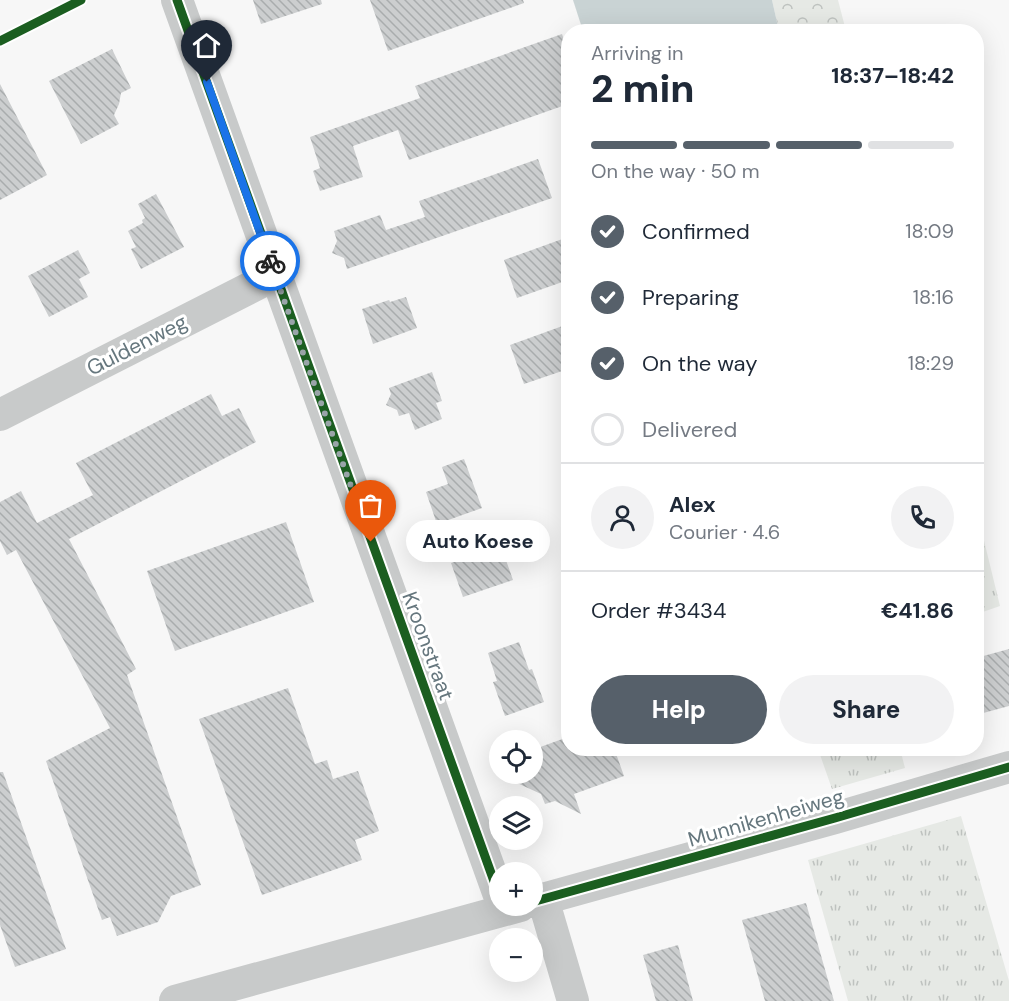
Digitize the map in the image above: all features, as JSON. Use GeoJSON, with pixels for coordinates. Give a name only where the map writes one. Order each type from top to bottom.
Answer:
{"type":"FeatureCollection","features":[{"type":"Feature","properties":{"kind":"street","name":"Kroonstraat"},"geometry":{"type":"LineString","coordinates":[[177,0],[275,275],[501,862]]}},
{"type":"Feature","properties":{"kind":"street","name":"Guldenweg"},"geometry":{"type":"LineString","coordinates":[[0,415],[275,275]]}},
{"type":"Feature","properties":{"kind":"street","name":"Munnikenheiweg"},"geometry":{"type":"LineString","coordinates":[[543,897],[835,818],[1009,767]]}},
{"type":"Feature","properties":{"kind":"street","name":"Munnikenheiweg"},"geometry":{"type":"LineString","coordinates":[[175,1001],[489,912]]}},
{"type":"Feature","properties":{"kind":"street","name":"Kroonstraat"},"geometry":{"type":"LineString","coordinates":[[524,916],[573,1001]]}},
{"type":"Feature","properties":{"kind":"green space"},"geometry":{"type":"Polygon","coordinates":[[[772,0],[838,0],[844,24],[777,24],[772,0]]]}},
{"type":"Feature","properties":{"kind":"green space"},"geometry":{"type":"Polygon","coordinates":[[[984,541],[1000,606],[984,612],[984,541]]]}},
{"type":"Feature","properties":{"kind":"green space"},"geometry":{"type":"Polygon","coordinates":[[[820,756],[902,756],[905,768],[832,789],[820,756]]]}},
{"type":"Feature","properties":{"kind":"green space"},"geometry":{"type":"Polygon","coordinates":[[[961,816],[1009,981],[1009,1001],[848,1001],[808,860],[961,816]]]}},
{"type":"Feature","properties":{"kind":"shaded area"},"geometry":{"type":"Polygon","coordinates":[[[573,0],[772,0],[777,24],[581,24],[573,0]]]}},
{"type":"Feature","properties":{"kind":"building"},"geometry":{"type":"Polygon","coordinates":[[[253,0],[321,0],[322,4],[261,24],[253,0]]]}},
{"type":"Feature","properties":{"kind":"building"},"geometry":{"type":"Polygon","coordinates":[[[370,0],[523,0],[524,3],[388,51],[370,0]]]}},
{"type":"Feature","properties":{"kind":"building"},"geometry":{"type":"Polygon","coordinates":[[[561,34],[561,106],[409,160],[398,130],[353,146],[363,177],[320,191],[313,171],[320,168],[310,137],[420,98],[415,86],[561,34]]]}},
{"type":"Feature","properties":{"kind":"building"},"geometry":{"type":"Polygon","coordinates":[[[112,49],[131,88],[121,93],[114,115],[119,124],[81,144],[49,81],[112,49]]]}},
{"type":"Feature","properties":{"kind":"building"},"geometry":{"type":"Polygon","coordinates":[[[0,84],[47,175],[0,200],[0,84]]]}},
{"type":"Feature","properties":{"kind":"building"},"geometry":{"type":"Polygon","coordinates":[[[538,159],[552,198],[347,269],[344,258],[332,253],[337,241],[334,231],[380,215],[386,230],[425,217],[419,201],[538,159]]]}},
{"type":"Feature","properties":{"kind":"building"},"geometry":{"type":"Polygon","coordinates":[[[156,194],[184,247],[141,269],[131,249],[136,247],[128,231],[143,223],[142,220],[145,218],[138,204],[156,194]]]}},
{"type":"Feature","properties":{"kind":"building"},"geometry":{"type":"Polygon","coordinates":[[[561,240],[561,282],[517,298],[504,260],[561,240]]]}},
{"type":"Feature","properties":{"kind":"building"},"geometry":{"type":"Polygon","coordinates":[[[78,250],[90,273],[79,279],[88,297],[49,317],[28,276],[78,250]]]}},
{"type":"Feature","properties":{"kind":"building"},"geometry":{"type":"Polygon","coordinates":[[[406,297],[417,328],[373,344],[362,309],[406,297]]]}},
{"type":"Feature","properties":{"kind":"building"},"geometry":{"type":"Polygon","coordinates":[[[561,327],[561,371],[524,384],[510,345],[561,327]]]}},
{"type":"Feature","properties":{"kind":"building"},"geometry":{"type":"Polygon","coordinates":[[[432,372],[442,401],[436,403],[442,419],[415,430],[409,413],[399,416],[397,410],[386,405],[391,394],[389,388],[432,372]]]}},
{"type":"Feature","properties":{"kind":"building"},"geometry":{"type":"Polygon","coordinates":[[[211,394],[222,416],[239,408],[256,442],[69,539],[136,669],[127,675],[201,885],[171,896],[158,922],[117,936],[110,917],[102,920],[46,761],[110,728],[16,550],[7,555],[0,541],[0,502],[21,491],[37,523],[93,495],[76,463],[211,394]]]}},
{"type":"Feature","properties":{"kind":"building"},"geometry":{"type":"Polygon","coordinates":[[[464,459],[482,508],[437,524],[426,492],[448,484],[442,467],[464,459]]]}},
{"type":"Feature","properties":{"kind":"building"},"geometry":{"type":"Polygon","coordinates":[[[286,522],[314,602],[175,651],[147,571],[286,522]]]}},
{"type":"Feature","properties":{"kind":"building"},"geometry":{"type":"Polygon","coordinates":[[[501,546],[513,580],[463,597],[451,563],[501,546]]]}},
{"type":"Feature","properties":{"kind":"building"},"geometry":{"type":"Polygon","coordinates":[[[519,642],[544,702],[505,716],[493,682],[497,681],[488,653],[519,642]]]}},
{"type":"Feature","properties":{"kind":"building"},"geometry":{"type":"Polygon","coordinates":[[[1009,649],[1009,706],[984,713],[984,656],[1009,649]]]}},
{"type":"Feature","properties":{"kind":"building"},"geometry":{"type":"Polygon","coordinates":[[[288,688],[315,764],[327,760],[333,779],[358,771],[379,831],[355,840],[362,860],[262,895],[199,719],[288,688]]]}},
{"type":"Feature","properties":{"kind":"building"},"geometry":{"type":"Polygon","coordinates":[[[561,740],[561,756],[617,756],[624,776],[574,794],[581,814],[555,801],[545,804],[541,794],[519,784],[543,784],[543,746],[561,740]]]}},
{"type":"Feature","properties":{"kind":"building"},"geometry":{"type":"Polygon","coordinates":[[[0,772],[3,772],[66,949],[15,967],[0,925],[0,772]]]}},
{"type":"Feature","properties":{"kind":"building"},"geometry":{"type":"Polygon","coordinates":[[[806,903],[834,1001],[765,1001],[742,920],[806,903]]]}},
{"type":"Feature","properties":{"kind":"building"},"geometry":{"type":"Polygon","coordinates":[[[678,945],[693,1001],[656,1001],[643,955],[678,945]]]}},
{"type":"Feature","properties":{"kind":"cycle path"},"geometry":{"type":"LineString","coordinates":[[0,41],[81,0]]}},
{"type":"Feature","properties":{"kind":"cycle path"},"geometry":{"type":"LineString","coordinates":[[177,0],[489,867]]}},
{"type":"Feature","properties":{"kind":"cycle path"},"geometry":{"type":"LineString","coordinates":[[543,899],[1009,767]]}},
{"type":"Feature","properties":{"kind":"way so far"},"geometry":{"type":"LineString","coordinates":[[270,261],[371,542]]}},
{"type":"Feature","properties":{"kind":"place","name":"Auto Koese"},"geometry":{"type":"Point","coordinates":[371,542]}},
{"type":"Feature","properties":{"kind":"route"},"geometry":{"type":"LineString","coordinates":[[207,82],[270,261]]}}]}
